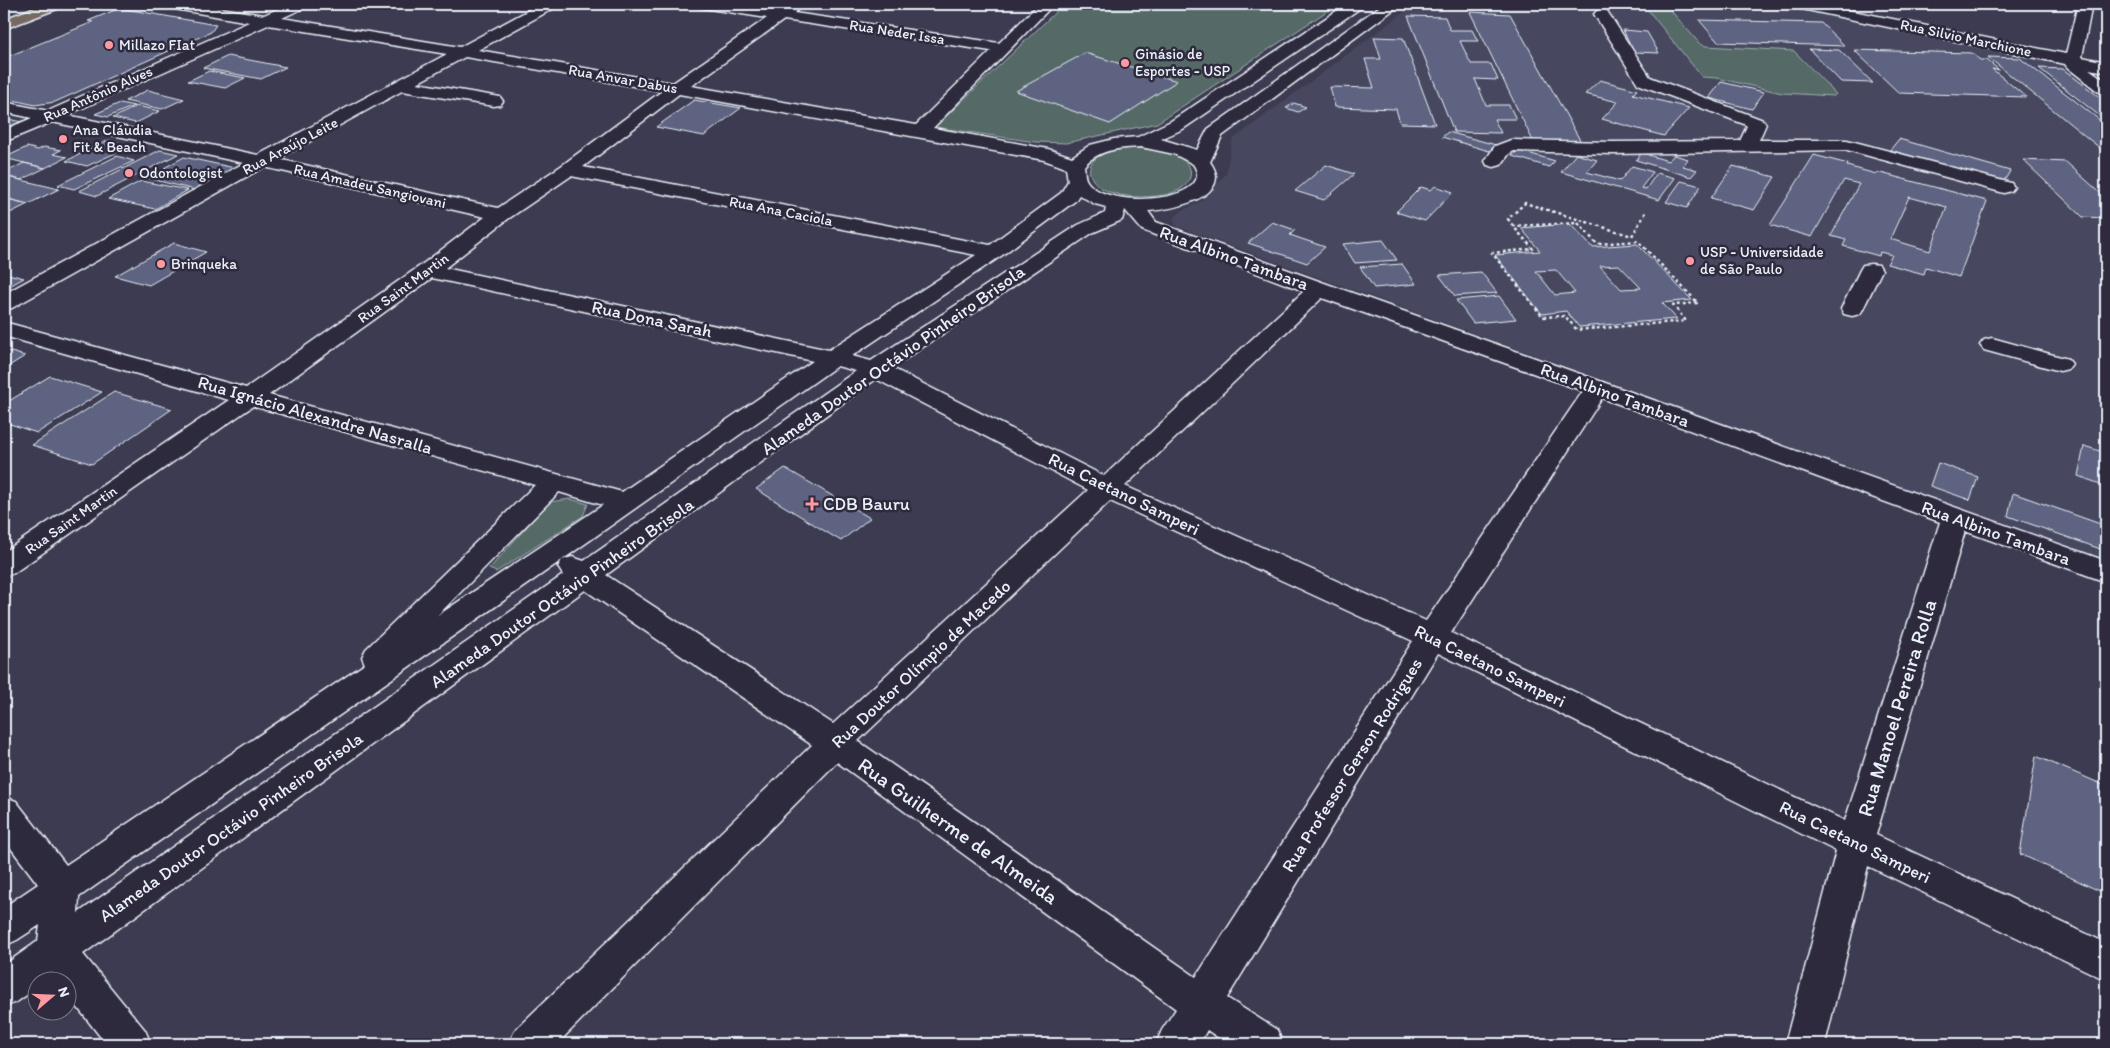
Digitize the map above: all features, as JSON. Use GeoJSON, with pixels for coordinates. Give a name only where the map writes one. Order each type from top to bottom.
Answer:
{"type":"FeatureCollection","features":[{"type":"Feature","properties":{"kind":"main road"},"geometry":{"type":"LineString","coordinates":[[4,15],[34,4]]}},
{"type":"Feature","properties":{"kind":"main road"},"geometry":{"type":"LineString","coordinates":[[4,24],[57,4]]}},
{"type":"Feature","properties":{"kind":"street","name":"Rua Anvar Dabus"},"geometry":{"type":"LineString","coordinates":[[170,4],[677,88],[1048,155],[1076,174]]}},
{"type":"Feature","properties":{"kind":"street","name":"Rua Antônio Alves"},"geometry":{"type":"LineString","coordinates":[[4,137],[301,4]]}},
{"type":"Feature","properties":{"kind":"street","name":"Rua Araújo Leite"},"geometry":{"type":"LineString","coordinates":[[4,303],[551,4]]}},
{"type":"Feature","properties":{"kind":"street","name":"Rua Neder Issa"},"geometry":{"type":"LineString","coordinates":[[703,4],[1002,48]]}},
{"type":"Feature","properties":{"kind":"street","name":"Rua Saint Martin"},"geometry":{"type":"LineString","coordinates":[[4,566],[251,396],[428,271],[501,215],[568,170],[677,88],[797,4]]}},
{"type":"Feature","properties":{"kind":"street"},"geometry":{"type":"LineString","coordinates":[[920,131],[1047,4]]}},
{"type":"Feature","properties":{"kind":"street","name":"Alameda Doutor Octávio Pinheiro Brisola"},"geometry":{"type":"LineString","coordinates":[[1141,142],[1177,125],[1357,4]]}},
{"type":"Feature","properties":{"kind":"street"},"geometry":{"type":"LineString","coordinates":[[1076,174],[1086,191],[1099,198],[1125,204],[1157,205],[1179,201],[1196,193],[1205,183],[1207,172],[1201,162],[1214,133],[1392,4]]}},
{"type":"Feature","properties":{"kind":"street","name":"Rua Silvio Marchione"},"geometry":{"type":"LineString","coordinates":[[1797,4],[1858,10],[2106,68]]}},
{"type":"Feature","properties":{"kind":"street"},"geometry":{"type":"LineString","coordinates":[[2085,4],[2069,59],[2106,89]]}},
{"type":"Feature","properties":{"kind":"street"},"geometry":{"type":"LineString","coordinates":[[1602,14],[1644,80],[1757,124],[1747,146]]}},
{"type":"Feature","properties":{"kind":"street"},"geometry":{"type":"LineString","coordinates":[[401,86],[494,101]]}},
{"type":"Feature","properties":{"kind":"street","name":"Rua Amadeu Sangiovani"},"geometry":{"type":"LineString","coordinates":[[4,108],[261,161],[501,215]]}},
{"type":"Feature","properties":{"kind":"street","name":"Alameda Doutor Octávio Pinheiro Brisola"},"geometry":{"type":"LineString","coordinates":[[4,928],[833,358],[994,252],[1068,198],[1079,159],[1096,148],[1120,143],[1141,142],[1173,147],[1189,153],[1201,162]]}},
{"type":"Feature","properties":{"kind":"street"},"geometry":{"type":"LineString","coordinates":[[1494,161],[1502,150],[1511,145],[1612,148],[1847,145],[2004,188]]}},
{"type":"Feature","properties":{"kind":"street","name":"Rua Ana Caciola"},"geometry":{"type":"LineString","coordinates":[[568,170],[994,252]]}},
{"type":"Feature","properties":{"kind":"street","name":"Alameda Doutor Octávio Pinheiro Brisola"},"geometry":{"type":"LineString","coordinates":[[4,988],[875,369],[1084,228],[1115,216],[1125,204]]}},
{"type":"Feature","properties":{"kind":"street","name":"Rua Albino Tambara"},"geometry":{"type":"LineString","coordinates":[[1125,204],[1149,226],[1318,289],[2106,572]]}},
{"type":"Feature","properties":{"kind":"street"},"geometry":{"type":"LineString","coordinates":[[1852,309],[1871,270]]}},
{"type":"Feature","properties":{"kind":"street","name":"Rua Dona Sarah"},"geometry":{"type":"LineString","coordinates":[[428,271],[833,358],[875,369]]}},
{"type":"Feature","properties":{"kind":"street","name":"Rua Doutor Olímpio de Macedo"},"geometry":{"type":"LineString","coordinates":[[528,1044],[835,743],[1108,489],[1318,289]]}},
{"type":"Feature","properties":{"kind":"street","name":"Rua Ignácio Alexandre Nasralla"},"geometry":{"type":"LineString","coordinates":[[4,329],[251,396],[626,502]]}},
{"type":"Feature","properties":{"kind":"street"},"geometry":{"type":"LineString","coordinates":[[1992,345],[2060,364]]}},
{"type":"Feature","properties":{"kind":"street","name":"Rua Caetano Samperi"},"geometry":{"type":"LineString","coordinates":[[875,369],[1108,489],[1432,638],[2106,962]]}},
{"type":"Feature","properties":{"kind":"street","name":"Rua Professor Gerson Rodrigues"},"geometry":{"type":"LineString","coordinates":[[1176,1044],[1432,638],[1597,388]]}},
{"type":"Feature","properties":{"kind":"street"},"geometry":{"type":"LineString","coordinates":[[329,705],[554,482]]}},
{"type":"Feature","properties":{"kind":"street","name":"Rua Manoel Pereira Rolla"},"geometry":{"type":"LineString","coordinates":[[1805,1044],[1856,843],[1955,518]]}},
{"type":"Feature","properties":{"kind":"street","name":"Rua Guilherme de Almeida"},"geometry":{"type":"LineString","coordinates":[[553,552],[584,577],[835,743],[1202,1004],[1263,1044]]}},
{"type":"Feature","properties":{"kind":"street"},"geometry":{"type":"LineString","coordinates":[[4,812],[62,888],[56,950],[131,1044]]}},
{"type":"Feature","properties":{"kind":"path"},"geometry":{"type":"LineString","coordinates":[[1579,222],[1597,244],[1638,241],[1698,303],[1673,306],[1686,321],[1577,330],[1565,316],[1543,318],[1492,253],[1532,249],[1508,219],[1525,203],[1579,222],[1632,236],[1646,212]]}},
{"type":"Feature","properties":{"kind":"path"},"geometry":{"type":"LineString","coordinates":[[1513,226],[1579,222]]}},
{"type":"Feature","properties":{"kind":"shaded area","name":"USP - Universidade de São Paulo"},"geometry":{"type":"Polygon","coordinates":[[[1415,4],[1769,4],[2106,73],[2106,561],[1176,226],[1173,218],[1183,210],[1202,201],[1226,174],[1232,140],[1415,4]]]}},
{"type":"Feature","properties":{"kind":"green space","name":"Ginásio de Esportes - USP"},"geometry":{"type":"Polygon","coordinates":[[[1064,4],[1338,4],[1157,123],[1066,143],[1035,142],[935,127],[1064,4]]]}},
{"type":"Feature","properties":{"kind":"green space"},"geometry":{"type":"Polygon","coordinates":[[[1643,4],[1665,4],[1700,44],[1706,46],[1794,51],[1836,94],[1834,96],[1782,93],[1717,78],[1702,77],[1643,4]]]}},
{"type":"Feature","properties":{"kind":"green space"},"geometry":{"type":"Polygon","coordinates":[[[1131,148],[1159,151],[1180,158],[1191,171],[1189,180],[1185,186],[1175,192],[1150,197],[1136,197],[1114,193],[1096,184],[1090,174],[1091,164],[1095,159],[1108,152],[1131,148]]]}},
{"type":"Feature","properties":{"kind":"green space"},"geometry":{"type":"Polygon","coordinates":[[[570,499],[588,504],[583,516],[496,572],[489,569],[549,502],[570,499]]]}},
{"type":"Feature","properties":{"kind":"building"},"geometry":{"type":"Polygon","coordinates":[[[1574,4],[1615,4],[1617,7],[1575,6],[1574,4]]]}},
{"type":"Feature","properties":{"kind":"building","name":"Millazo FIat"},"geometry":{"type":"Polygon","coordinates":[[[120,8],[216,25],[211,32],[55,102],[35,105],[4,98],[4,58],[93,22],[88,21],[120,8]]]}},
{"type":"Feature","properties":{"kind":"building"},"geometry":{"type":"Polygon","coordinates":[[[1470,12],[1510,14],[1581,142],[1533,141],[1470,12]]]}},
{"type":"Feature","properties":{"kind":"building"},"geometry":{"type":"Polygon","coordinates":[[[1408,16],[1445,17],[1450,30],[1472,30],[1478,41],[1460,41],[1471,64],[1491,64],[1498,80],[1475,79],[1486,105],[1509,105],[1516,119],[1494,119],[1501,133],[1454,132],[1408,16]]]}},
{"type":"Feature","properties":{"kind":"building"},"geometry":{"type":"Polygon","coordinates":[[[1699,20],[1821,23],[1845,46],[1718,42],[1699,20]]]}},
{"type":"Feature","properties":{"kind":"building"},"geometry":{"type":"Polygon","coordinates":[[[1623,30],[1647,32],[1659,53],[1634,52],[1623,30]]]}},
{"type":"Feature","properties":{"kind":"building"},"geometry":{"type":"Polygon","coordinates":[[[1374,37],[1403,38],[1435,124],[1400,123],[1396,109],[1335,107],[1330,87],[1374,88],[1365,59],[1381,59],[1374,37]]]}},
{"type":"Feature","properties":{"kind":"building"},"geometry":{"type":"Polygon","coordinates":[[[1809,49],[1839,50],[1873,83],[1841,82],[1809,49]]]}},
{"type":"Feature","properties":{"kind":"building"},"geometry":{"type":"Polygon","coordinates":[[[1854,50],[1972,53],[1980,60],[1987,60],[1999,70],[1992,69],[2026,97],[1899,93],[1854,50]]]}},
{"type":"Feature","properties":{"kind":"building"},"geometry":{"type":"Polygon","coordinates":[[[1085,53],[1177,81],[1110,124],[1016,91],[1085,53]]]}},
{"type":"Feature","properties":{"kind":"building"},"geometry":{"type":"Polygon","coordinates":[[[228,56],[286,67],[261,79],[203,68],[228,56]]]}},
{"type":"Feature","properties":{"kind":"building"},"geometry":{"type":"Polygon","coordinates":[[[1988,57],[2020,58],[2106,125],[2106,153],[1988,57]]]}},
{"type":"Feature","properties":{"kind":"building"},"geometry":{"type":"Polygon","coordinates":[[[2039,68],[2063,69],[2106,102],[2106,121],[2039,68]]]}},
{"type":"Feature","properties":{"kind":"building"},"geometry":{"type":"Polygon","coordinates":[[[209,71],[245,78],[225,88],[188,81],[209,71]]]}},
{"type":"Feature","properties":{"kind":"building"},"geometry":{"type":"Polygon","coordinates":[[[1600,80],[1637,90],[1633,94],[1689,108],[1664,136],[1602,119],[1618,102],[1585,94],[1600,80]]]}},
{"type":"Feature","properties":{"kind":"building"},"geometry":{"type":"Polygon","coordinates":[[[1721,82],[1764,92],[1752,109],[1709,98],[1721,82]]]}},
{"type":"Feature","properties":{"kind":"building"},"geometry":{"type":"Polygon","coordinates":[[[148,90],[184,99],[162,109],[125,101],[148,90]]]}},
{"type":"Feature","properties":{"kind":"building"},"geometry":{"type":"Polygon","coordinates":[[[694,100],[741,108],[704,136],[656,127],[694,100]]]}},
{"type":"Feature","properties":{"kind":"building"},"geometry":{"type":"Polygon","coordinates":[[[120,103],[134,106],[108,117],[95,114],[120,103]]]}},
{"type":"Feature","properties":{"kind":"building"},"geometry":{"type":"Polygon","coordinates":[[[1294,103],[1306,107],[1298,112],[1286,108],[1294,103]]]}},
{"type":"Feature","properties":{"kind":"building"},"geometry":{"type":"Polygon","coordinates":[[[137,106],[160,111],[136,123],[113,118],[137,106]]]}},
{"type":"Feature","properties":{"kind":"building"},"geometry":{"type":"Polygon","coordinates":[[[4,118],[22,122],[4,131],[4,118]]]}},
{"type":"Feature","properties":{"kind":"building"},"geometry":{"type":"Polygon","coordinates":[[[1448,132],[1496,145],[1489,151],[1442,137],[1448,132]]]}},
{"type":"Feature","properties":{"kind":"building"},"geometry":{"type":"Polygon","coordinates":[[[1899,139],[2010,171],[2003,183],[1890,150],[1899,139]]]}},
{"type":"Feature","properties":{"kind":"building"},"geometry":{"type":"Polygon","coordinates":[[[109,140],[131,146],[87,166],[66,161],[109,140]]]}},
{"type":"Feature","properties":{"kind":"building"},"geometry":{"type":"Polygon","coordinates":[[[27,147],[38,150],[44,147],[61,150],[53,154],[67,157],[45,168],[4,158],[27,147]]]}},
{"type":"Feature","properties":{"kind":"building","name":"Odontologist"},"geometry":{"type":"Polygon","coordinates":[[[160,150],[178,154],[97,196],[79,191],[160,150]]]}},
{"type":"Feature","properties":{"kind":"building"},"geometry":{"type":"Polygon","coordinates":[[[1518,150],[1555,161],[1549,167],[1512,156],[1518,150]]]}},
{"type":"Feature","properties":{"kind":"building"},"geometry":{"type":"Polygon","coordinates":[[[1642,153],[1668,161],[1674,155],[1688,159],[1683,166],[1697,170],[1691,177],[1636,160],[1642,153]]]}},
{"type":"Feature","properties":{"kind":"building"},"geometry":{"type":"Polygon","coordinates":[[[1576,154],[1597,160],[1587,172],[1620,181],[1632,166],[1653,172],[1641,188],[1646,189],[1657,173],[1675,178],[1659,200],[1561,172],[1576,154]]]}},
{"type":"Feature","properties":{"kind":"building"},"geometry":{"type":"Polygon","coordinates":[[[1814,155],[1876,174],[1877,172],[1987,201],[1959,277],[1926,267],[1924,274],[1887,264],[1892,255],[1880,252],[1879,256],[1843,246],[1846,240],[1831,236],[1859,184],[1844,180],[1812,237],[1770,225],[1814,155]],[[1909,197],[1890,239],[1930,251],[1947,207],[1909,197]]]}},
{"type":"Feature","properties":{"kind":"building"},"geometry":{"type":"Polygon","coordinates":[[[117,156],[134,161],[74,189],[58,185],[117,156]]]}},
{"type":"Feature","properties":{"kind":"building"},"geometry":{"type":"Polygon","coordinates":[[[184,157],[235,168],[216,179],[164,168],[184,157]]]}},
{"type":"Feature","properties":{"kind":"building"},"geometry":{"type":"Polygon","coordinates":[[[2023,160],[2066,162],[2106,198],[2106,218],[2083,217],[2023,160]]]}},
{"type":"Feature","properties":{"kind":"building"},"geometry":{"type":"Polygon","coordinates":[[[24,163],[45,168],[21,180],[4,176],[4,173],[24,163]]]}},
{"type":"Feature","properties":{"kind":"building"},"geometry":{"type":"Polygon","coordinates":[[[1326,165],[1354,174],[1324,200],[1295,191],[1326,165]]]}},
{"type":"Feature","properties":{"kind":"building"},"geometry":{"type":"Polygon","coordinates":[[[1733,166],[1775,177],[1754,210],[1711,198],[1733,166]]]}},
{"type":"Feature","properties":{"kind":"building"},"geometry":{"type":"Polygon","coordinates":[[[161,171],[209,182],[195,190],[147,178],[161,171]]]}},
{"type":"Feature","properties":{"kind":"building"},"geometry":{"type":"Polygon","coordinates":[[[4,176],[59,189],[28,204],[4,198],[4,176]]]}},
{"type":"Feature","properties":{"kind":"building"},"geometry":{"type":"Polygon","coordinates":[[[141,181],[188,190],[155,209],[108,199],[141,181]]]}},
{"type":"Feature","properties":{"kind":"building"},"geometry":{"type":"Polygon","coordinates":[[[1681,181],[1701,186],[1687,208],[1666,202],[1681,181]]]}},
{"type":"Feature","properties":{"kind":"building"},"geometry":{"type":"Polygon","coordinates":[[[1435,186],[1453,192],[1425,221],[1396,212],[1421,187],[1431,190],[1435,186]]]}},
{"type":"Feature","properties":{"kind":"building"},"geometry":{"type":"Polygon","coordinates":[[[4,198],[28,204],[4,216],[4,198]]]}},
{"type":"Feature","properties":{"kind":"building"},"geometry":{"type":"Polygon","coordinates":[[[1272,222],[1295,230],[1290,235],[1325,247],[1307,263],[1248,243],[1272,222]]]}},
{"type":"Feature","properties":{"kind":"building"},"geometry":{"type":"Polygon","coordinates":[[[1570,224],[1592,247],[1637,244],[1692,300],[1662,303],[1677,319],[1579,327],[1566,311],[1542,314],[1495,255],[1540,251],[1521,228],[1570,224]],[[1619,265],[1600,266],[1621,289],[1641,288],[1619,265]],[[1556,270],[1536,271],[1555,295],[1575,293],[1556,270]]]}},
{"type":"Feature","properties":{"kind":"building"},"geometry":{"type":"Polygon","coordinates":[[[1383,240],[1397,260],[1355,263],[1343,244],[1383,240]]]}},
{"type":"Feature","properties":{"kind":"building","name":"Brinqueka"},"geometry":{"type":"Polygon","coordinates":[[[174,243],[206,252],[149,285],[115,276],[174,243]]]}},
{"type":"Feature","properties":{"kind":"building"},"geometry":{"type":"Polygon","coordinates":[[[1402,264],[1416,284],[1374,288],[1360,267],[1402,264]]]}},
{"type":"Feature","properties":{"kind":"building"},"geometry":{"type":"Polygon","coordinates":[[[1481,272],[1497,293],[1455,296],[1439,275],[1481,272]]]}},
{"type":"Feature","properties":{"kind":"building"},"geometry":{"type":"Polygon","coordinates":[[[4,273],[24,278],[4,289],[4,273]]]}},
{"type":"Feature","properties":{"kind":"building"},"geometry":{"type":"Polygon","coordinates":[[[1499,296],[1516,319],[1473,323],[1456,300],[1499,296]]]}},
{"type":"Feature","properties":{"kind":"building"},"geometry":{"type":"Polygon","coordinates":[[[4,350],[25,356],[4,369],[4,350]]]}},
{"type":"Feature","properties":{"kind":"building"},"geometry":{"type":"Polygon","coordinates":[[[50,376],[102,392],[37,433],[4,422],[4,416],[8,411],[4,410],[4,404],[50,376]]]}},
{"type":"Feature","properties":{"kind":"building"},"geometry":{"type":"Polygon","coordinates":[[[114,392],[172,409],[92,464],[32,445],[114,392]]]}},
{"type":"Feature","properties":{"kind":"building"},"geometry":{"type":"Polygon","coordinates":[[[2084,446],[2106,453],[2106,486],[2078,476],[2084,446]]]}},
{"type":"Feature","properties":{"kind":"building"},"geometry":{"type":"Polygon","coordinates":[[[1938,463],[1978,477],[1970,500],[1930,486],[1938,463]]]}},
{"type":"Feature","properties":{"kind":"building","name":"CDB Bauru"},"geometry":{"type":"Polygon","coordinates":[[[785,468],[870,518],[841,541],[756,489],[785,468]]]}},
{"type":"Feature","properties":{"kind":"building"},"geometry":{"type":"Polygon","coordinates":[[[2013,493],[2106,526],[2106,551],[2008,516],[2013,493]]]}},
{"type":"Feature","properties":{"kind":"building"},"geometry":{"type":"Polygon","coordinates":[[[2036,756],[2106,786],[2106,894],[2020,854],[2036,756]]]}},
{"type":"Feature","properties":{"kind":"place","name":"Millazo FIat"},"geometry":{"type":"Point","coordinates":[109,45]}},
{"type":"Feature","properties":{"kind":"place","name":"Ginásio de Esportes - USP"},"geometry":{"type":"Point","coordinates":[1125,63]}},
{"type":"Feature","properties":{"kind":"place","name":"Ana Cláudia Fit & Beach"},"geometry":{"type":"Point","coordinates":[63,139]}},
{"type":"Feature","properties":{"kind":"place","name":"Odontologist"},"geometry":{"type":"Point","coordinates":[129,173]}},
{"type":"Feature","properties":{"kind":"place","name":"USP - Universidade de São Paulo"},"geometry":{"type":"Point","coordinates":[1690,261]}},
{"type":"Feature","properties":{"kind":"place","name":"Brinqueka"},"geometry":{"type":"Point","coordinates":[161,264]}},
{"type":"Feature","properties":{"kind":"place","name":"CDB Bauru"},"geometry":{"type":"Point","coordinates":[812,504]}}]}
